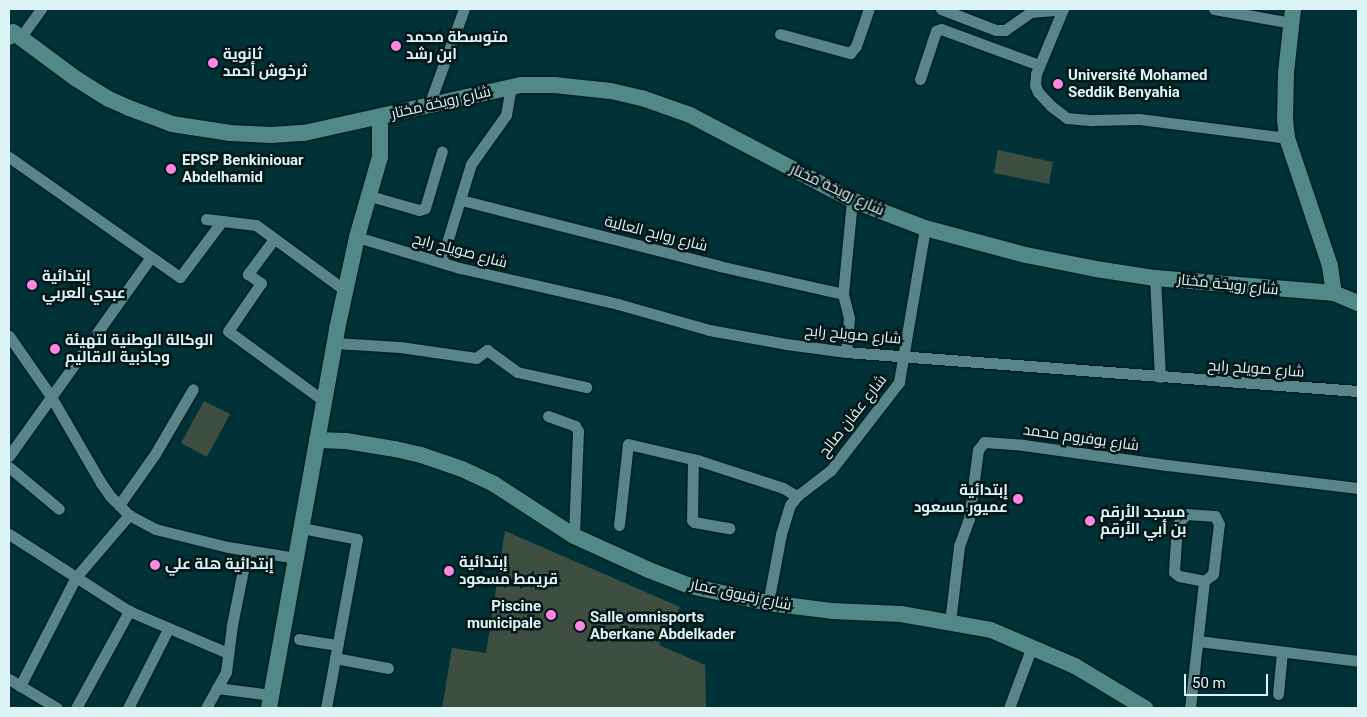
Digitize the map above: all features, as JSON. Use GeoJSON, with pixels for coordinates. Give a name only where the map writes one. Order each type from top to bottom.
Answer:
{"type":"FeatureCollection","features":[{"type":"Feature","properties":{"kind":"main road"},"geometry":{"type":"LineString","coordinates":[[1292,16],[1285,105],[1287,138],[1330,266],[1334,293],[1358,304]]}},
{"type":"Feature","properties":{"kind":"main road","name":"شارع رويخة مختار"},"geometry":{"type":"LineString","coordinates":[[13,34],[75,78],[109,99],[145,115],[188,127],[244,135],[288,135],[380,117],[511,87],[537,85],[581,87],[632,95],[690,115],[852,200],[925,228],[1059,263],[1155,278],[1308,293],[1334,293]]}},
{"type":"Feature","properties":{"kind":"main road"},"geometry":{"type":"LineString","coordinates":[[271,702],[324,401],[356,237],[370,196],[380,157],[380,117]]}},
{"type":"Feature","properties":{"kind":"main road","name":"شارع زقيوق عمار"},"geometry":{"type":"LineString","coordinates":[[318,440],[369,444],[395,449],[422,455],[462,469],[494,484],[574,536],[649,570],[690,586],[768,603],[832,611],[901,614],[991,630],[1075,666],[1145,708]]}},
{"type":"Feature","properties":{"kind":"street"},"geometry":{"type":"LineString","coordinates":[[13,34],[41,9]]}},
{"type":"Feature","properties":{"kind":"street"},"geometry":{"type":"LineString","coordinates":[[429,105],[464,9]]}},
{"type":"Feature","properties":{"kind":"street"},"geometry":{"type":"LineString","coordinates":[[780,34],[850,52],[856,46],[869,9]]}},
{"type":"Feature","properties":{"kind":"street"},"geometry":{"type":"LineString","coordinates":[[941,9],[996,30],[1005,30],[1032,12],[1063,9],[1039,65],[1035,85],[1038,92],[1067,118],[1092,120],[1139,119],[1287,138]]}},
{"type":"Feature","properties":{"kind":"street"},"geometry":{"type":"LineString","coordinates":[[1214,9],[1292,16]]}},
{"type":"Feature","properties":{"kind":"street"},"geometry":{"type":"LineString","coordinates":[[920,79],[936,31],[941,29],[1039,65]]}},
{"type":"Feature","properties":{"kind":"street"},"geometry":{"type":"LineString","coordinates":[[441,262],[472,164],[506,115],[511,87]]}},
{"type":"Feature","properties":{"kind":"street"},"geometry":{"type":"LineString","coordinates":[[370,196],[419,210],[425,208],[442,151]]}},
{"type":"Feature","properties":{"kind":"street"},"geometry":{"type":"LineString","coordinates":[[9,157],[180,277],[222,221]]}},
{"type":"Feature","properties":{"kind":"street","name":"شارع روابح العالية"},"geometry":{"type":"LineString","coordinates":[[461,200],[719,266],[843,294]]}},
{"type":"Feature","properties":{"kind":"street"},"geometry":{"type":"LineString","coordinates":[[846,352],[848,318],[843,294],[852,200]]}},
{"type":"Feature","properties":{"kind":"street"},"geometry":{"type":"LineString","coordinates":[[206,219],[256,225],[346,291]]}},
{"type":"Feature","properties":{"kind":"street","name":"شارع عفان صالح"},"geometry":{"type":"LineString","coordinates":[[768,603],[786,513],[797,496],[831,470],[896,387],[902,374],[925,228]]}},
{"type":"Feature","properties":{"kind":"street","name":"شارع صويلح رابح"},"geometry":{"type":"LineString","coordinates":[[356,237],[441,262],[618,304],[709,330],[846,352],[1358,391]]}},
{"type":"Feature","properties":{"kind":"street"},"geometry":{"type":"LineString","coordinates":[[274,239],[248,274],[261,283],[228,331],[324,401]]}},
{"type":"Feature","properties":{"kind":"street"},"geometry":{"type":"LineString","coordinates":[[9,456],[151,257]]}},
{"type":"Feature","properties":{"kind":"street"},"geometry":{"type":"LineString","coordinates":[[1308,293],[1327,280],[1330,266]]}},
{"type":"Feature","properties":{"kind":"street"},"geometry":{"type":"LineString","coordinates":[[1155,278],[1160,377]]}},
{"type":"Feature","properties":{"kind":"street"},"geometry":{"type":"LineString","coordinates":[[9,336],[50,396],[101,483],[129,515],[155,529],[247,550],[296,558]]}},
{"type":"Feature","properties":{"kind":"street"},"geometry":{"type":"LineString","coordinates":[[335,343],[400,347],[476,358],[486,350],[517,372],[586,387]]}},
{"type":"Feature","properties":{"kind":"street"},"geometry":{"type":"LineString","coordinates":[[119,505],[155,454],[193,389]]}},
{"type":"Feature","properties":{"kind":"street"},"geometry":{"type":"LineString","coordinates":[[548,416],[575,426],[578,431],[574,536]]}},
{"type":"Feature","properties":{"kind":"street","name":"شارع بوفروم محمد"},"geometry":{"type":"LineString","coordinates":[[950,622],[959,546],[969,519],[978,450],[984,442],[1023,445],[1167,465],[1358,488]]}},
{"type":"Feature","properties":{"kind":"street"},"geometry":{"type":"LineString","coordinates":[[619,525],[628,444],[693,459],[783,488],[797,496]]}},
{"type":"Feature","properties":{"kind":"street"},"geometry":{"type":"LineString","coordinates":[[693,459],[692,520],[694,522],[729,528]]}},
{"type":"Feature","properties":{"kind":"street"},"geometry":{"type":"LineString","coordinates":[[9,468],[59,509]]}},
{"type":"Feature","properties":{"kind":"street"},"geometry":{"type":"LineString","coordinates":[[1190,708],[1204,581],[1213,574],[1219,524],[1216,516],[1186,514],[1177,525],[1174,572],[1179,576],[1204,581]]}},
{"type":"Feature","properties":{"kind":"street"},"geometry":{"type":"LineString","coordinates":[[20,686],[76,577],[129,515]]}},
{"type":"Feature","properties":{"kind":"street"},"geometry":{"type":"LineString","coordinates":[[302,528],[357,539],[326,708]]}},
{"type":"Feature","properties":{"kind":"street"},"geometry":{"type":"LineString","coordinates":[[9,534],[129,611],[228,653]]}},
{"type":"Feature","properties":{"kind":"street"},"geometry":{"type":"LineString","coordinates":[[206,708],[226,672],[247,550]]}},
{"type":"Feature","properties":{"kind":"street"},"geometry":{"type":"LineString","coordinates":[[76,708],[129,611]]}},
{"type":"Feature","properties":{"kind":"street"},"geometry":{"type":"LineString","coordinates":[[128,708],[168,629]]}},
{"type":"Feature","properties":{"kind":"street"},"geometry":{"type":"LineString","coordinates":[[299,639],[338,645]]}},
{"type":"Feature","properties":{"kind":"street"},"geometry":{"type":"LineString","coordinates":[[1198,641],[1358,661]]}},
{"type":"Feature","properties":{"kind":"street"},"geometry":{"type":"LineString","coordinates":[[1008,708],[1032,646]]}},
{"type":"Feature","properties":{"kind":"street"},"geometry":{"type":"LineString","coordinates":[[1278,694],[1282,652]]}},
{"type":"Feature","properties":{"kind":"street"},"geometry":{"type":"LineString","coordinates":[[335,658],[388,668]]}},
{"type":"Feature","properties":{"kind":"street"},"geometry":{"type":"LineString","coordinates":[[9,679],[57,708]]}},
{"type":"Feature","properties":{"kind":"street"},"geometry":{"type":"LineString","coordinates":[[217,688],[271,702]]}},
{"type":"Feature","properties":{"kind":"green space"},"geometry":{"type":"Polygon","coordinates":[[[998,150],[1053,162],[1049,184],[994,173],[998,150]]]}},
{"type":"Feature","properties":{"kind":"green space"},"geometry":{"type":"Polygon","coordinates":[[[204,401],[230,414],[207,457],[181,443],[204,401]]]}},
{"type":"Feature","properties":{"kind":"green space","name":"Salle omnisports Aberkane Abdelkader"},"geometry":{"type":"Polygon","coordinates":[[[505,531],[680,607],[659,645],[705,665],[706,708],[442,708],[452,648],[486,653],[505,531]]]}},
{"type":"Feature","properties":{"kind":"place","name":"متوسطة محمد ابن رشد"},"geometry":{"type":"Point","coordinates":[396,46]}},
{"type":"Feature","properties":{"kind":"place","name":"ثانوية ثرخوش أحمد"},"geometry":{"type":"Point","coordinates":[213,63]}},
{"type":"Feature","properties":{"kind":"place","name":"Université Mohamed Seddik Benyahia"},"geometry":{"type":"Point","coordinates":[1058,84]}},
{"type":"Feature","properties":{"kind":"place","name":"EPSP Benkiniouar Abdelhamid"},"geometry":{"type":"Point","coordinates":[171,169]}},
{"type":"Feature","properties":{"kind":"place","name":"إبتدائية عبدي العربي"},"geometry":{"type":"Point","coordinates":[32,285]}},
{"type":"Feature","properties":{"kind":"place","name":"الوكالة الوطنية لتهيئة وجاذبية الاقاليم"},"geometry":{"type":"Point","coordinates":[55,349]}},
{"type":"Feature","properties":{"kind":"place","name":"إبتدائية عميور مسعود"},"geometry":{"type":"Point","coordinates":[1018,499]}},
{"type":"Feature","properties":{"kind":"place","name":"مسجد الأرقم بن أبي الأرقم"},"geometry":{"type":"Point","coordinates":[1090,521]}},
{"type":"Feature","properties":{"kind":"place","name":"إبتدائية هلة علي"},"geometry":{"type":"Point","coordinates":[155,565]}},
{"type":"Feature","properties":{"kind":"place","name":"إبتدائية قريمط مسعود"},"geometry":{"type":"Point","coordinates":[449,571]}},
{"type":"Feature","properties":{"kind":"place","name":"Piscine municipale"},"geometry":{"type":"Point","coordinates":[551,615]}},
{"type":"Feature","properties":{"kind":"place","name":"Salle omnisports Aberkane Abdelkader"},"geometry":{"type":"Point","coordinates":[580,626]}}]}
